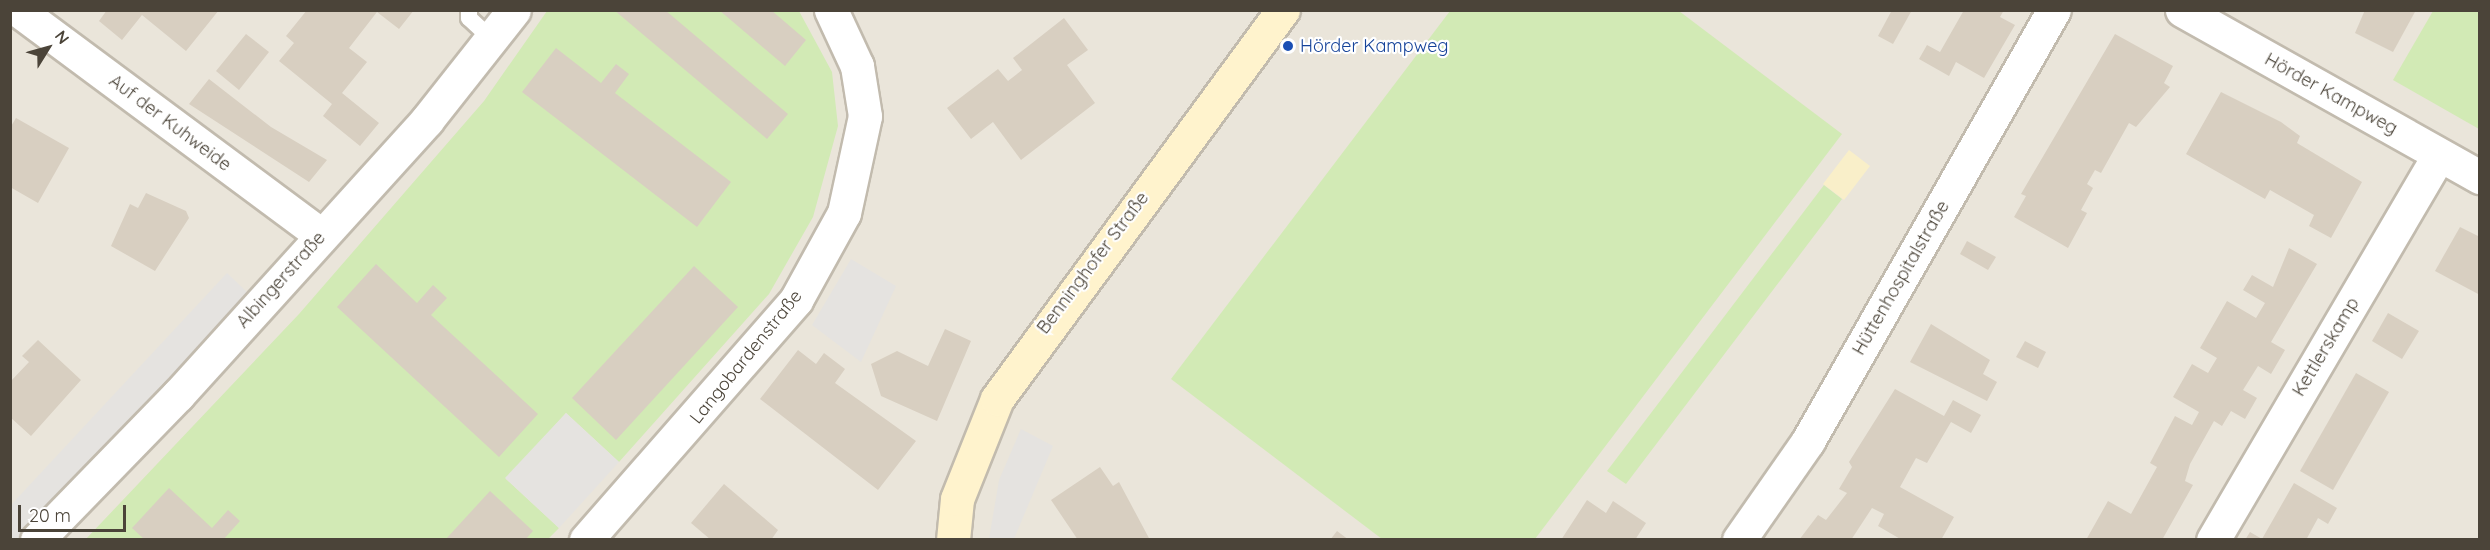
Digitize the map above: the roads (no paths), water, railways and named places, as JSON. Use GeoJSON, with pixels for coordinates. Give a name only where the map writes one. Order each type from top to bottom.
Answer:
{"type":"FeatureCollection","features":[{"type":"Feature","properties":{"kind":"main road","name":"Benninghofer Straße"},"geometry":{"type":"LineString","coordinates":[[953,540],[957,499],[997,399],[1283,10]]}},
{"type":"Feature","properties":{"kind":"street","name":"Auf der Kuhweide"},"geometry":{"type":"LineString","coordinates":[[18,10],[321,235]]}},
{"type":"Feature","properties":{"kind":"street","name":"Albingerstraße"},"geometry":{"type":"LineString","coordinates":[[37,540],[178,395],[493,40],[514,10]]}},
{"type":"Feature","properties":{"kind":"street","name":"Langobardenstraße"},"geometry":{"type":"LineString","coordinates":[[586,540],[796,300],[844,213],[865,116],[857,66],[831,10]]}},
{"type":"Feature","properties":{"kind":"street","name":"Hüttenhospitalstraße"},"geometry":{"type":"LineString","coordinates":[[1739,540],[1808,441],[2054,10]]}},
{"type":"Feature","properties":{"kind":"street","name":"Hörder Kampweg"},"geometry":{"type":"LineString","coordinates":[[2182,10],[2480,177]]}},
{"type":"Feature","properties":{"kind":"street","name":"Kettlerskamp"},"geometry":{"type":"LineString","coordinates":[[2213,540],[2439,155]]}},
{"type":"Feature","properties":{"kind":"lane"},"geometry":{"type":"LineString","coordinates":[[469,10],[469,18],[493,40]]}},
{"type":"Feature","properties":{"kind":"place","name":"Hörder Kampweg"},"geometry":{"type":"Point","coordinates":[1288,46]}}]}
